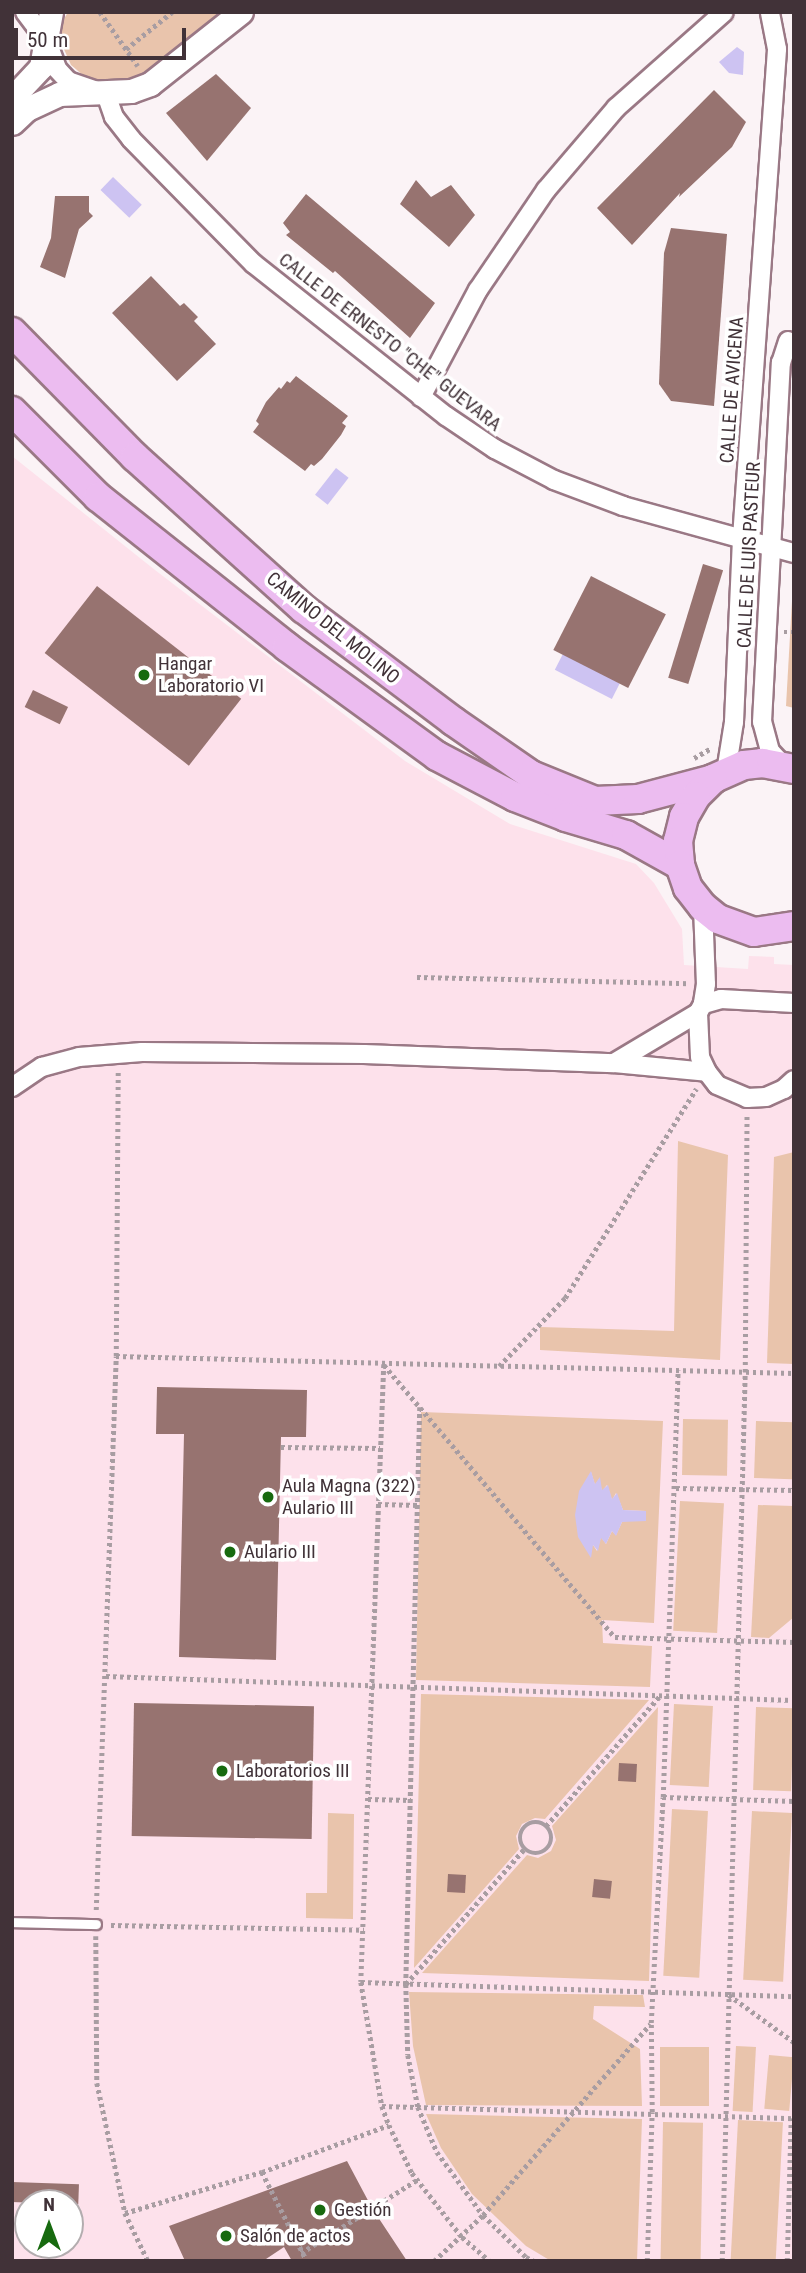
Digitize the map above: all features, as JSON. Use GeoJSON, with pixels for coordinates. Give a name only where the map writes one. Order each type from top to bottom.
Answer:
{"type":"FeatureCollection","features":[{"type":"Feature","properties":{"kind":"main road","name":"CAMINO DEL MOLINO"},"geometry":{"type":"LineString","coordinates":[[12,332],[135,457],[304,609],[453,722],[531,775],[595,800],[638,799],[744,765],[788,767]]}},
{"type":"Feature","properties":{"kind":"main road","name":"CAMINO DEL MOLINO"},"geometry":{"type":"LineString","coordinates":[[12,411],[98,497],[287,647],[438,756],[515,797],[566,817],[626,835],[680,865]]}},
{"type":"Feature","properties":{"kind":"main road"},"geometry":{"type":"LineString","coordinates":[[719,775],[696,796],[684,817],[678,841],[680,865],[688,888],[703,906],[736,928],[754,932],[794,926]]}},
{"type":"Feature","properties":{"kind":"street"},"geometry":{"type":"LineString","coordinates":[[25,12],[47,41],[57,69],[68,81],[106,94]]}},
{"type":"Feature","properties":{"kind":"street"},"geometry":{"type":"LineString","coordinates":[[12,98],[41,67],[51,12]]}},
{"type":"Feature","properties":{"kind":"street"},"geometry":{"type":"LineString","coordinates":[[12,123],[27,109],[59,94],[106,94],[131,91],[150,84],[241,12]]}},
{"type":"Feature","properties":{"kind":"street"},"geometry":{"type":"LineString","coordinates":[[421,397],[478,290],[546,190],[615,108],[724,12]]}},
{"type":"Feature","properties":{"kind":"street","name":"CALLE DE AVICENA"},"geometry":{"type":"LineString","coordinates":[[719,775],[733,742],[742,538],[777,49],[770,12]]}},
{"type":"Feature","properties":{"kind":"street","name":"CALLE DE ERNESTO \"CHE\" GUEVARA"},"geometry":{"type":"LineString","coordinates":[[106,94],[114,117],[131,139],[254,264],[421,397],[495,449],[554,480],[623,506],[794,553]]}},
{"type":"Feature","properties":{"kind":"street"},"geometry":{"type":"LineString","coordinates":[[757,333],[760,345],[767,350],[776,350],[791,338]]}},
{"type":"Feature","properties":{"kind":"street","name":"CALLE DE LUIS PASTEUR"},"geometry":{"type":"LineString","coordinates":[[788,767],[770,751],[762,722],[769,546],[781,363],[791,338]]}},
{"type":"Feature","properties":{"kind":"street"},"geometry":{"type":"LineString","coordinates":[[703,906],[706,984],[701,1009],[700,1057],[707,1072],[717,1085],[747,1098],[766,1097],[784,1089],[794,1080]]}},
{"type":"Feature","properties":{"kind":"street"},"geometry":{"type":"LineString","coordinates":[[614,1063],[701,1009],[722,999],[794,1003]]}},
{"type":"Feature","properties":{"kind":"street"},"geometry":{"type":"LineString","coordinates":[[12,1087],[43,1067],[79,1057],[118,1054],[364,1054],[614,1063],[707,1072]]}},
{"type":"Feature","properties":{"kind":"lane"},"geometry":{"type":"LineString","coordinates":[[12,1922],[96,1924]]}},
{"type":"Feature","properties":{"kind":"path"},"geometry":{"type":"LineString","coordinates":[[126,49],[172,12]]}},
{"type":"Feature","properties":{"kind":"path"},"geometry":{"type":"LineString","coordinates":[[102,13],[150,84]]}},
{"type":"Feature","properties":{"kind":"path"},"geometry":{"type":"LineString","coordinates":[[691,761],[698,754],[733,742]]}},
{"type":"Feature","properties":{"kind":"path"},"geometry":{"type":"LineString","coordinates":[[417,977],[706,984]]}},
{"type":"Feature","properties":{"kind":"path"},"geometry":{"type":"LineString","coordinates":[[118,1054],[116,1356],[96,1924],[97,2083],[125,2213],[148,2261]]}},
{"type":"Feature","properties":{"kind":"path"},"geometry":{"type":"LineString","coordinates":[[498,1366],[565,1298],[613,1226],[707,1072]]}},
{"type":"Feature","properties":{"kind":"path"},"geometry":{"type":"LineString","coordinates":[[722,2261],[745,1372],[747,1098]]}},
{"type":"Feature","properties":{"kind":"path"},"geometry":{"type":"LineString","coordinates":[[116,1356],[794,1373]]}},
{"type":"Feature","properties":{"kind":"path"},"geometry":{"type":"LineString","coordinates":[[384,1364],[615,1637],[794,1642]]}},
{"type":"Feature","properties":{"kind":"path"},"geometry":{"type":"LineString","coordinates":[[384,1364],[361,1982],[382,2106],[388,2125],[417,2180],[462,2237],[490,2261]]}},
{"type":"Feature","properties":{"kind":"path"},"geometry":{"type":"LineString","coordinates":[[647,2261],[652,2112],[651,2023],[663,1797],[664,1695],[676,1488],[678,1370]]}},
{"type":"Feature","properties":{"kind":"path"},"geometry":{"type":"LineString","coordinates":[[420,1407],[406,1984],[408,2055],[418,2108],[437,2152],[483,2215],[534,2261]]}},
{"type":"Feature","properties":{"kind":"path"},"geometry":{"type":"LineString","coordinates":[[281,1447],[380,1448]]}},
{"type":"Feature","properties":{"kind":"path"},"geometry":{"type":"LineString","coordinates":[[676,1488],[794,1490]]}},
{"type":"Feature","properties":{"kind":"path"},"geometry":{"type":"LineString","coordinates":[[378,1504],[418,1505]]}},
{"type":"Feature","properties":{"kind":"path"},"geometry":{"type":"LineString","coordinates":[[106,1676],[794,1700]]}},
{"type":"Feature","properties":{"kind":"path"},"geometry":{"type":"LineString","coordinates":[[546,1826],[664,1695]]}},
{"type":"Feature","properties":{"kind":"path"},"geometry":{"type":"LineString","coordinates":[[663,1797],[794,1801]]}},
{"type":"Feature","properties":{"kind":"path"},"geometry":{"type":"LineString","coordinates":[[368,1799],[411,1800]]}},
{"type":"Feature","properties":{"kind":"path"},"geometry":{"type":"LineString","coordinates":[[532,1823],[546,1826],[551,1835],[547,1850],[537,1854],[524,1849],[520,1837],[524,1828],[532,1823]]}},
{"type":"Feature","properties":{"kind":"path"},"geometry":{"type":"LineString","coordinates":[[406,1984],[524,1849]]}},
{"type":"Feature","properties":{"kind":"path"},"geometry":{"type":"LineString","coordinates":[[96,1924],[365,1930]]}},
{"type":"Feature","properties":{"kind":"path"},"geometry":{"type":"LineString","coordinates":[[361,1982],[794,1996]]}},
{"type":"Feature","properties":{"kind":"path"},"geometry":{"type":"LineString","coordinates":[[729,1994],[794,2042]]}},
{"type":"Feature","properties":{"kind":"path"},"geometry":{"type":"LineString","coordinates":[[434,2261],[483,2215],[651,2023]]}},
{"type":"Feature","properties":{"kind":"path"},"geometry":{"type":"LineString","coordinates":[[382,2106],[726,2113],[793,2118],[787,2261]]}},
{"type":"Feature","properties":{"kind":"path"},"geometry":{"type":"LineString","coordinates":[[125,2213],[262,2172],[388,2125]]}},
{"type":"Feature","properties":{"kind":"path"},"geometry":{"type":"LineString","coordinates":[[262,2172],[307,2261]]}},
{"type":"Feature","properties":{"kind":"path"},"geometry":{"type":"LineString","coordinates":[[301,2253],[417,2180]]}},
{"type":"Feature","properties":{"kind":"shaded area"},"geometry":{"type":"Polygon","coordinates":[[[68,12],[222,12],[152,67],[131,80],[110,86],[84,76],[71,65],[63,47],[61,24],[68,12]]]}},
{"type":"Feature","properties":{"kind":"shaded area"},"geometry":{"type":"Polygon","coordinates":[[[737,47],[744,52],[743,75],[729,73],[719,62],[737,47]]]}},
{"type":"Feature","properties":{"kind":"shaded area"},"geometry":{"type":"Polygon","coordinates":[[[113,177],[142,205],[129,218],[100,190],[113,177]]]}},
{"type":"Feature","properties":{"kind":"shaded area"},"geometry":{"type":"Polygon","coordinates":[[[12,456],[155,570],[405,761],[510,824],[636,864],[654,883],[682,929],[684,965],[748,969],[749,956],[774,957],[774,964],[794,965],[794,2261],[12,2261],[12,456]]]}},
{"type":"Feature","properties":{"kind":"shaded area"},"geometry":{"type":"Polygon","coordinates":[[[336,468],[349,478],[328,505],[315,495],[336,468]]]}},
{"type":"Feature","properties":{"kind":"shaded area"},"geometry":{"type":"Polygon","coordinates":[[[794,584],[794,708],[786,706],[794,584]]]}},
{"type":"Feature","properties":{"kind":"shaded area"},"geometry":{"type":"Polygon","coordinates":[[[568,644],[625,673],[612,699],[555,670],[568,644]]]}},
{"type":"Feature","properties":{"kind":"shaded area"},"geometry":{"type":"Polygon","coordinates":[[[678,1141],[728,1155],[720,1360],[540,1350],[540,1327],[674,1331],[678,1141]]]}},
{"type":"Feature","properties":{"kind":"shaded area"},"geometry":{"type":"Polygon","coordinates":[[[794,1152],[794,1364],[767,1363],[774,1157],[794,1152]]]}},
{"type":"Feature","properties":{"kind":"shaded area"},"geometry":{"type":"Polygon","coordinates":[[[421,1412],[663,1421],[654,1623],[602,1620],[603,1643],[652,1646],[650,1687],[416,1680],[421,1412]],[[591,1472],[593,1545],[597,1551],[601,1537],[606,1544],[612,1531],[616,1535],[622,1522],[646,1511],[623,1510],[616,1493],[612,1500],[607,1485],[602,1491],[599,1479],[595,1485],[591,1472]]]}},
{"type":"Feature","properties":{"kind":"shaded area"},"geometry":{"type":"Polygon","coordinates":[[[683,1419],[728,1420],[727,1476],[682,1475],[683,1419]]]}},
{"type":"Feature","properties":{"kind":"shaded area"},"geometry":{"type":"Polygon","coordinates":[[[756,1421],[794,1422],[792,1479],[754,1478],[756,1421]]]}},
{"type":"Feature","properties":{"kind":"shaded area"},"geometry":{"type":"Polygon","coordinates":[[[591,1471],[595,1484],[600,1477],[602,1490],[608,1485],[612,1499],[617,1493],[623,1510],[646,1511],[646,1521],[622,1522],[616,1536],[612,1531],[606,1544],[601,1538],[598,1551],[593,1545],[591,1558],[578,1537],[575,1515],[579,1491],[591,1471]]]}},
{"type":"Feature","properties":{"kind":"shaded area"},"geometry":{"type":"Polygon","coordinates":[[[680,1501],[724,1503],[717,1633],[673,1631],[680,1501]]]}},
{"type":"Feature","properties":{"kind":"shaded area"},"geometry":{"type":"Polygon","coordinates":[[[758,1505],[794,1506],[794,1617],[769,1638],[751,1637],[758,1505]]]}},
{"type":"Feature","properties":{"kind":"shaded area"},"geometry":{"type":"Polygon","coordinates":[[[421,1694],[649,1700],[545,1819],[535,1818],[522,1824],[516,1836],[519,1849],[414,1968],[421,1694]]]}},
{"type":"Feature","properties":{"kind":"shaded area"},"geometry":{"type":"Polygon","coordinates":[[[674,1704],[713,1706],[709,1787],[670,1785],[674,1704]]]}},
{"type":"Feature","properties":{"kind":"shaded area"},"geometry":{"type":"Polygon","coordinates":[[[658,1707],[649,1981],[422,1973],[527,1855],[538,1858],[551,1851],[556,1840],[552,1826],[658,1707]]]}},
{"type":"Feature","properties":{"kind":"shaded area"},"geometry":{"type":"Polygon","coordinates":[[[756,1707],[794,1708],[791,1791],[753,1790],[756,1707]]]}},
{"type":"Feature","properties":{"kind":"shaded area"},"geometry":{"type":"Polygon","coordinates":[[[672,1809],[708,1811],[699,1978],[663,1976],[672,1809]]]}},
{"type":"Feature","properties":{"kind":"shaded area"},"geometry":{"type":"Polygon","coordinates":[[[752,1811],[792,1813],[783,1982],[743,1980],[752,1811]]]}},
{"type":"Feature","properties":{"kind":"shaded area"},"geometry":{"type":"Polygon","coordinates":[[[328,1813],[354,1814],[353,1919],[306,1918],[306,1893],[327,1893],[328,1813]]]}},
{"type":"Feature","properties":{"kind":"shaded area"},"geometry":{"type":"Polygon","coordinates":[[[409,1992],[643,1995],[645,2007],[594,2006],[593,2019],[640,2049],[642,2106],[426,2105],[413,2046],[409,1992]]]}},
{"type":"Feature","properties":{"kind":"shaded area"},"geometry":{"type":"Polygon","coordinates":[[[736,2046],[756,2047],[753,2112],[733,2111],[736,2046]]]}},
{"type":"Feature","properties":{"kind":"shaded area"},"geometry":{"type":"Polygon","coordinates":[[[660,2047],[709,2047],[709,2106],[660,2106],[660,2047]]]}},
{"type":"Feature","properties":{"kind":"shaded area"},"geometry":{"type":"Polygon","coordinates":[[[769,2055],[794,2057],[789,2111],[764,2109],[769,2055]]]}},
{"type":"Feature","properties":{"kind":"shaded area"},"geometry":{"type":"Polygon","coordinates":[[[426,2114],[642,2119],[637,2261],[551,2261],[526,2246],[472,2194],[441,2148],[426,2114]]]}},
{"type":"Feature","properties":{"kind":"shaded area"},"geometry":{"type":"Polygon","coordinates":[[[738,2120],[783,2122],[776,2261],[731,2261],[738,2120]]]}},
{"type":"Feature","properties":{"kind":"shaded area"},"geometry":{"type":"Polygon","coordinates":[[[663,2122],[703,2123],[701,2261],[661,2261],[663,2122]]]}},
{"type":"Feature","properties":{"kind":"building"},"geometry":{"type":"Polygon","coordinates":[[[216,74],[251,108],[207,161],[166,113],[216,74]]]}},
{"type":"Feature","properties":{"kind":"building"},"geometry":{"type":"Polygon","coordinates":[[[714,90],[746,122],[732,147],[679,197],[680,193],[632,245],[597,208],[714,90]]]}},
{"type":"Feature","properties":{"kind":"building"},"geometry":{"type":"Polygon","coordinates":[[[416,180],[431,197],[451,185],[475,215],[449,247],[400,204],[416,180]]]}},
{"type":"Feature","properties":{"kind":"building"},"geometry":{"type":"Polygon","coordinates":[[[306,194],[435,303],[410,338],[335,271],[333,273],[286,235],[290,232],[283,223],[306,194]]]}},
{"type":"Feature","properties":{"kind":"building"},"geometry":{"type":"Polygon","coordinates":[[[55,196],[89,196],[89,212],[93,216],[79,229],[65,278],[40,267],[51,238],[55,196]]]}},
{"type":"Feature","properties":{"kind":"building"},"geometry":{"type":"Polygon","coordinates":[[[671,228],[727,234],[714,406],[671,401],[659,384],[664,253],[671,228]]]}},
{"type":"Feature","properties":{"kind":"building"},"geometry":{"type":"Polygon","coordinates":[[[151,276],[180,306],[184,303],[198,317],[194,321],[216,344],[177,381],[112,313],[151,276]]]}},
{"type":"Feature","properties":{"kind":"building"},"geometry":{"type":"Polygon","coordinates":[[[296,376],[348,416],[342,423],[346,426],[341,435],[322,459],[314,466],[311,464],[305,471],[253,432],[259,424],[256,421],[266,402],[279,387],[281,389],[287,381],[290,383],[296,376]]]}},
{"type":"Feature","properties":{"kind":"building"},"geometry":{"type":"Polygon","coordinates":[[[703,564],[723,570],[688,684],[668,678],[703,564]]]}},
{"type":"Feature","properties":{"kind":"building"},"geometry":{"type":"Polygon","coordinates":[[[591,576],[666,614],[628,688],[553,650],[591,576]]]}},
{"type":"Feature","properties":{"kind":"building","name":"Hangar Laboratorio VI"},"geometry":{"type":"Polygon","coordinates":[[[97,586],[241,699],[189,766],[45,653],[97,586]]]}},
{"type":"Feature","properties":{"kind":"building"},"geometry":{"type":"Polygon","coordinates":[[[33,690],[68,707],[60,724],[25,707],[33,690]]]}},
{"type":"Feature","properties":{"kind":"building","name":"Aulario III"},"geometry":{"type":"Polygon","coordinates":[[[157,1387],[307,1390],[306,1437],[281,1437],[276,1660],[179,1657],[184,1434],[156,1434],[157,1387]]]}},
{"type":"Feature","properties":{"kind":"building","name":"Laboratorios III"},"geometry":{"type":"Polygon","coordinates":[[[134,1703],[314,1706],[312,1839],[132,1836],[134,1703]]]}},
{"type":"Feature","properties":{"kind":"building"},"geometry":{"type":"Polygon","coordinates":[[[619,1763],[637,1764],[636,1782],[618,1781],[619,1763]]]}},
{"type":"Feature","properties":{"kind":"building"},"geometry":{"type":"Polygon","coordinates":[[[448,1874],[466,1875],[465,1893],[447,1892],[448,1874]]]}},
{"type":"Feature","properties":{"kind":"building"},"geometry":{"type":"Polygon","coordinates":[[[594,1879],[612,1881],[610,1899],[592,1897],[594,1879]]]}},
{"type":"Feature","properties":{"kind":"building","name":"Gestión"},"geometry":{"type":"Polygon","coordinates":[[[347,2161],[372,2208],[407,2261],[292,2261],[284,2247],[263,2261],[185,2261],[169,2226],[347,2161]]]}},
{"type":"Feature","properties":{"kind":"building"},"geometry":{"type":"Polygon","coordinates":[[[12,2182],[79,2184],[79,2189],[14,2189],[12,2202],[12,2182]]]}},
{"type":"Feature","properties":{"kind":"place","name":"Hangar Laboratorio VI"},"geometry":{"type":"Point","coordinates":[144,675]}},
{"type":"Feature","properties":{"kind":"place","name":"Aula Magna (322) Aulario III"},"geometry":{"type":"Point","coordinates":[268,1497]}},
{"type":"Feature","properties":{"kind":"place","name":"Aulario III"},"geometry":{"type":"Point","coordinates":[230,1552]}},
{"type":"Feature","properties":{"kind":"place","name":"Laboratorios III"},"geometry":{"type":"Point","coordinates":[222,1771]}},
{"type":"Feature","properties":{"kind":"place","name":"Gestión"},"geometry":{"type":"Point","coordinates":[320,2210]}},
{"type":"Feature","properties":{"kind":"place","name":"Salón de actos"},"geometry":{"type":"Point","coordinates":[226,2236]}}]}
